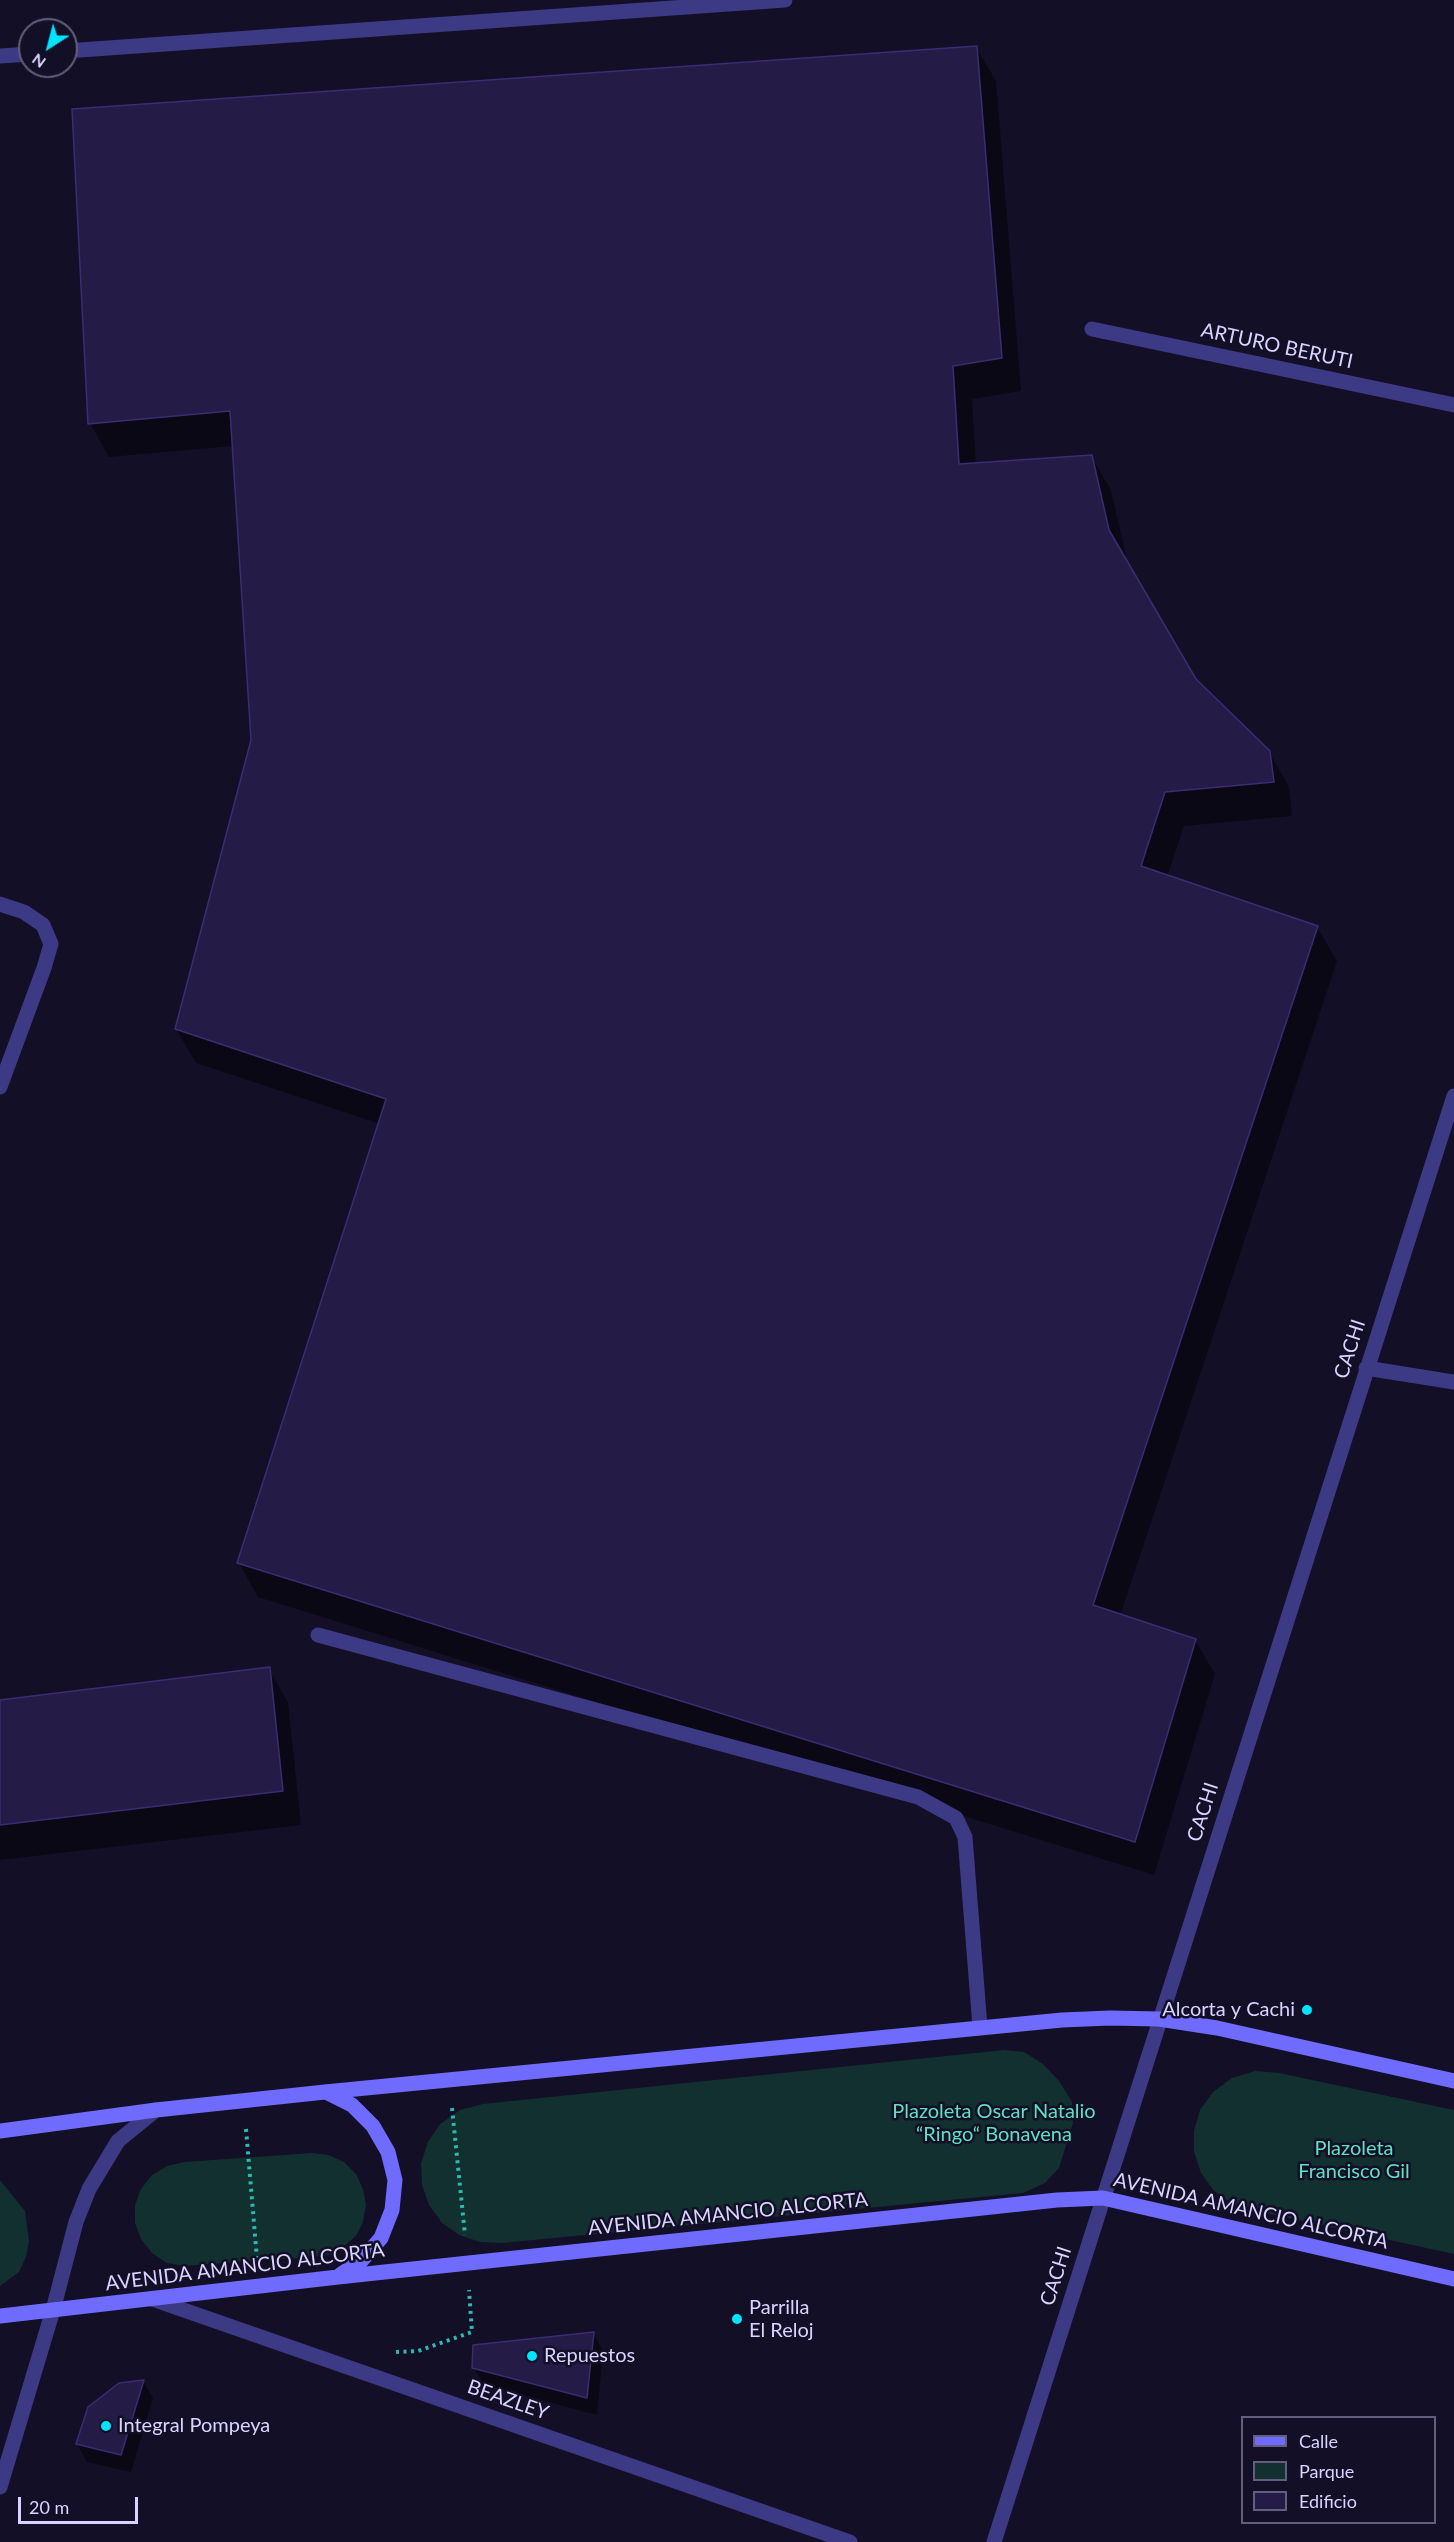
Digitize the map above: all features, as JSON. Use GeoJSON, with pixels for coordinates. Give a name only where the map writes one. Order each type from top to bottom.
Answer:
{"type":"FeatureCollection","features":[{"type":"Feature","properties":{"kind":"main road"},"geometry":{"type":"LineString","coordinates":[[0,2131],[156,2110],[325,2092],[1062,2020],[1159,2019],[1218,2028],[1454,2081]]}},
{"type":"Feature","properties":{"kind":"main road"},"geometry":{"type":"LineString","coordinates":[[325,2092],[352,2105],[374,2126],[388,2152],[395,2180],[392,2210],[381,2238],[362,2260],[338,2277]]}},
{"type":"Feature","properties":{"kind":"main road","name":"AVENIDA AMANCIO ALCORTA"},"geometry":{"type":"LineString","coordinates":[[0,2316],[338,2277],[1034,2203],[1103,2198],[1454,2279]]}},
{"type":"Feature","properties":{"kind":"street"},"geometry":{"type":"LineString","coordinates":[[78,50],[785,0]]}},
{"type":"Feature","properties":{"kind":"street"},"geometry":{"type":"LineString","coordinates":[[0,56],[18,55]]}},
{"type":"Feature","properties":{"kind":"street","name":"ARTURO BERUTI"},"geometry":{"type":"LineString","coordinates":[[1092,329],[1454,405]]}},
{"type":"Feature","properties":{"kind":"street"},"geometry":{"type":"LineString","coordinates":[[0,904],[24,912],[43,925],[51,944],[0,1087]]}},
{"type":"Feature","properties":{"kind":"street","name":"CACHI"},"geometry":{"type":"LineString","coordinates":[[994,2542],[1454,1096]]}},
{"type":"Feature","properties":{"kind":"street"},"geometry":{"type":"LineString","coordinates":[[1366,1368],[1454,1382]]}},
{"type":"Feature","properties":{"kind":"street"},"geometry":{"type":"LineString","coordinates":[[318,1635],[918,1797],[956,1818],[965,1837],[980,2027]]}},
{"type":"Feature","properties":{"kind":"street"},"geometry":{"type":"LineString","coordinates":[[0,2487],[53,2310],[76,2222],[89,2189],[118,2141],[156,2110]]}},
{"type":"Feature","properties":{"kind":"street","name":"BEAZLEY"},"geometry":{"type":"LineString","coordinates":[[152,2299],[850,2542]]}},
{"type":"Feature","properties":{"kind":"path"},"geometry":{"type":"LineString","coordinates":[[243,2101],[260,2287]]}},
{"type":"Feature","properties":{"kind":"green space","name":"Plazoleta Oscar Natalio “Ringo“ Bonavena"},"geometry":{"type":"Polygon","coordinates":[[[1004,2050],[1024,2052],[1043,2064],[1059,2081],[1072,2102],[1073,2123],[1059,2168],[1045,2183],[1023,2193],[502,2243],[480,2242],[459,2235],[442,2223],[429,2205],[422,2185],[421,2163],[428,2142],[440,2124],[460,2110],[483,2104],[1004,2050]]]}},
{"type":"Feature","properties":{"kind":"green space","name":"Plazoleta Francisco Gil"},"geometry":{"type":"Polygon","coordinates":[[[1255,2071],[1279,2073],[1454,2110],[1454,2254],[1252,2210],[1231,2203],[1214,2191],[1201,2173],[1194,2152],[1194,2131],[1200,2110],[1213,2092],[1232,2078],[1255,2071]]]}},
{"type":"Feature","properties":{"kind":"green space"},"geometry":{"type":"Polygon","coordinates":[[[312,2153],[329,2155],[344,2162],[356,2174],[363,2189],[366,2205],[363,2222],[356,2236],[329,2255],[184,2266],[167,2263],[152,2253],[141,2239],[135,2223],[135,2205],[141,2189],[152,2175],[167,2166],[184,2162],[312,2153]]]}},
{"type":"Feature","properties":{"kind":"green space"},"geometry":{"type":"Polygon","coordinates":[[[0,2180],[25,2211],[29,2241],[26,2257],[19,2272],[0,2286],[0,2180]]]}},
{"type":"Feature","properties":{"kind":"building"},"geometry":{"type":"Polygon","coordinates":[[[977,46],[1002,358],[953,366],[959,464],[1092,455],[1109,530],[1196,679],[1270,751],[1274,782],[1165,792],[1141,866],[1318,926],[1093,1605],[1196,1639],[1135,1842],[237,1563],[386,1099],[175,1029],[251,740],[230,411],[88,424],[72,109],[977,46]]]}},
{"type":"Feature","properties":{"kind":"building"},"geometry":{"type":"Polygon","coordinates":[[[270,1667],[283,1791],[0,1825],[0,1700],[270,1667]]]}},
{"type":"Feature","properties":{"kind":"building","name":"Repuestos"},"geometry":{"type":"Polygon","coordinates":[[[594,2332],[587,2398],[472,2368],[473,2345],[594,2332]]]}},
{"type":"Feature","properties":{"kind":"building","name":"Integral Pompeya"},"geometry":{"type":"Polygon","coordinates":[[[144,2380],[121,2455],[76,2444],[88,2407],[119,2383],[144,2380]]]}},
{"type":"Feature","properties":{"kind":"place","name":"Alcorta y Cachi"},"geometry":{"type":"Point","coordinates":[1307,2010]}},
{"type":"Feature","properties":{"kind":"place","name":"Parrilla El Reloj"},"geometry":{"type":"Point","coordinates":[737,2319]}},
{"type":"Feature","properties":{"kind":"place","name":"Repuestos"},"geometry":{"type":"Point","coordinates":[532,2356]}},
{"type":"Feature","properties":{"kind":"place","name":"Integral Pompeya"},"geometry":{"type":"Point","coordinates":[106,2426]}}]}
